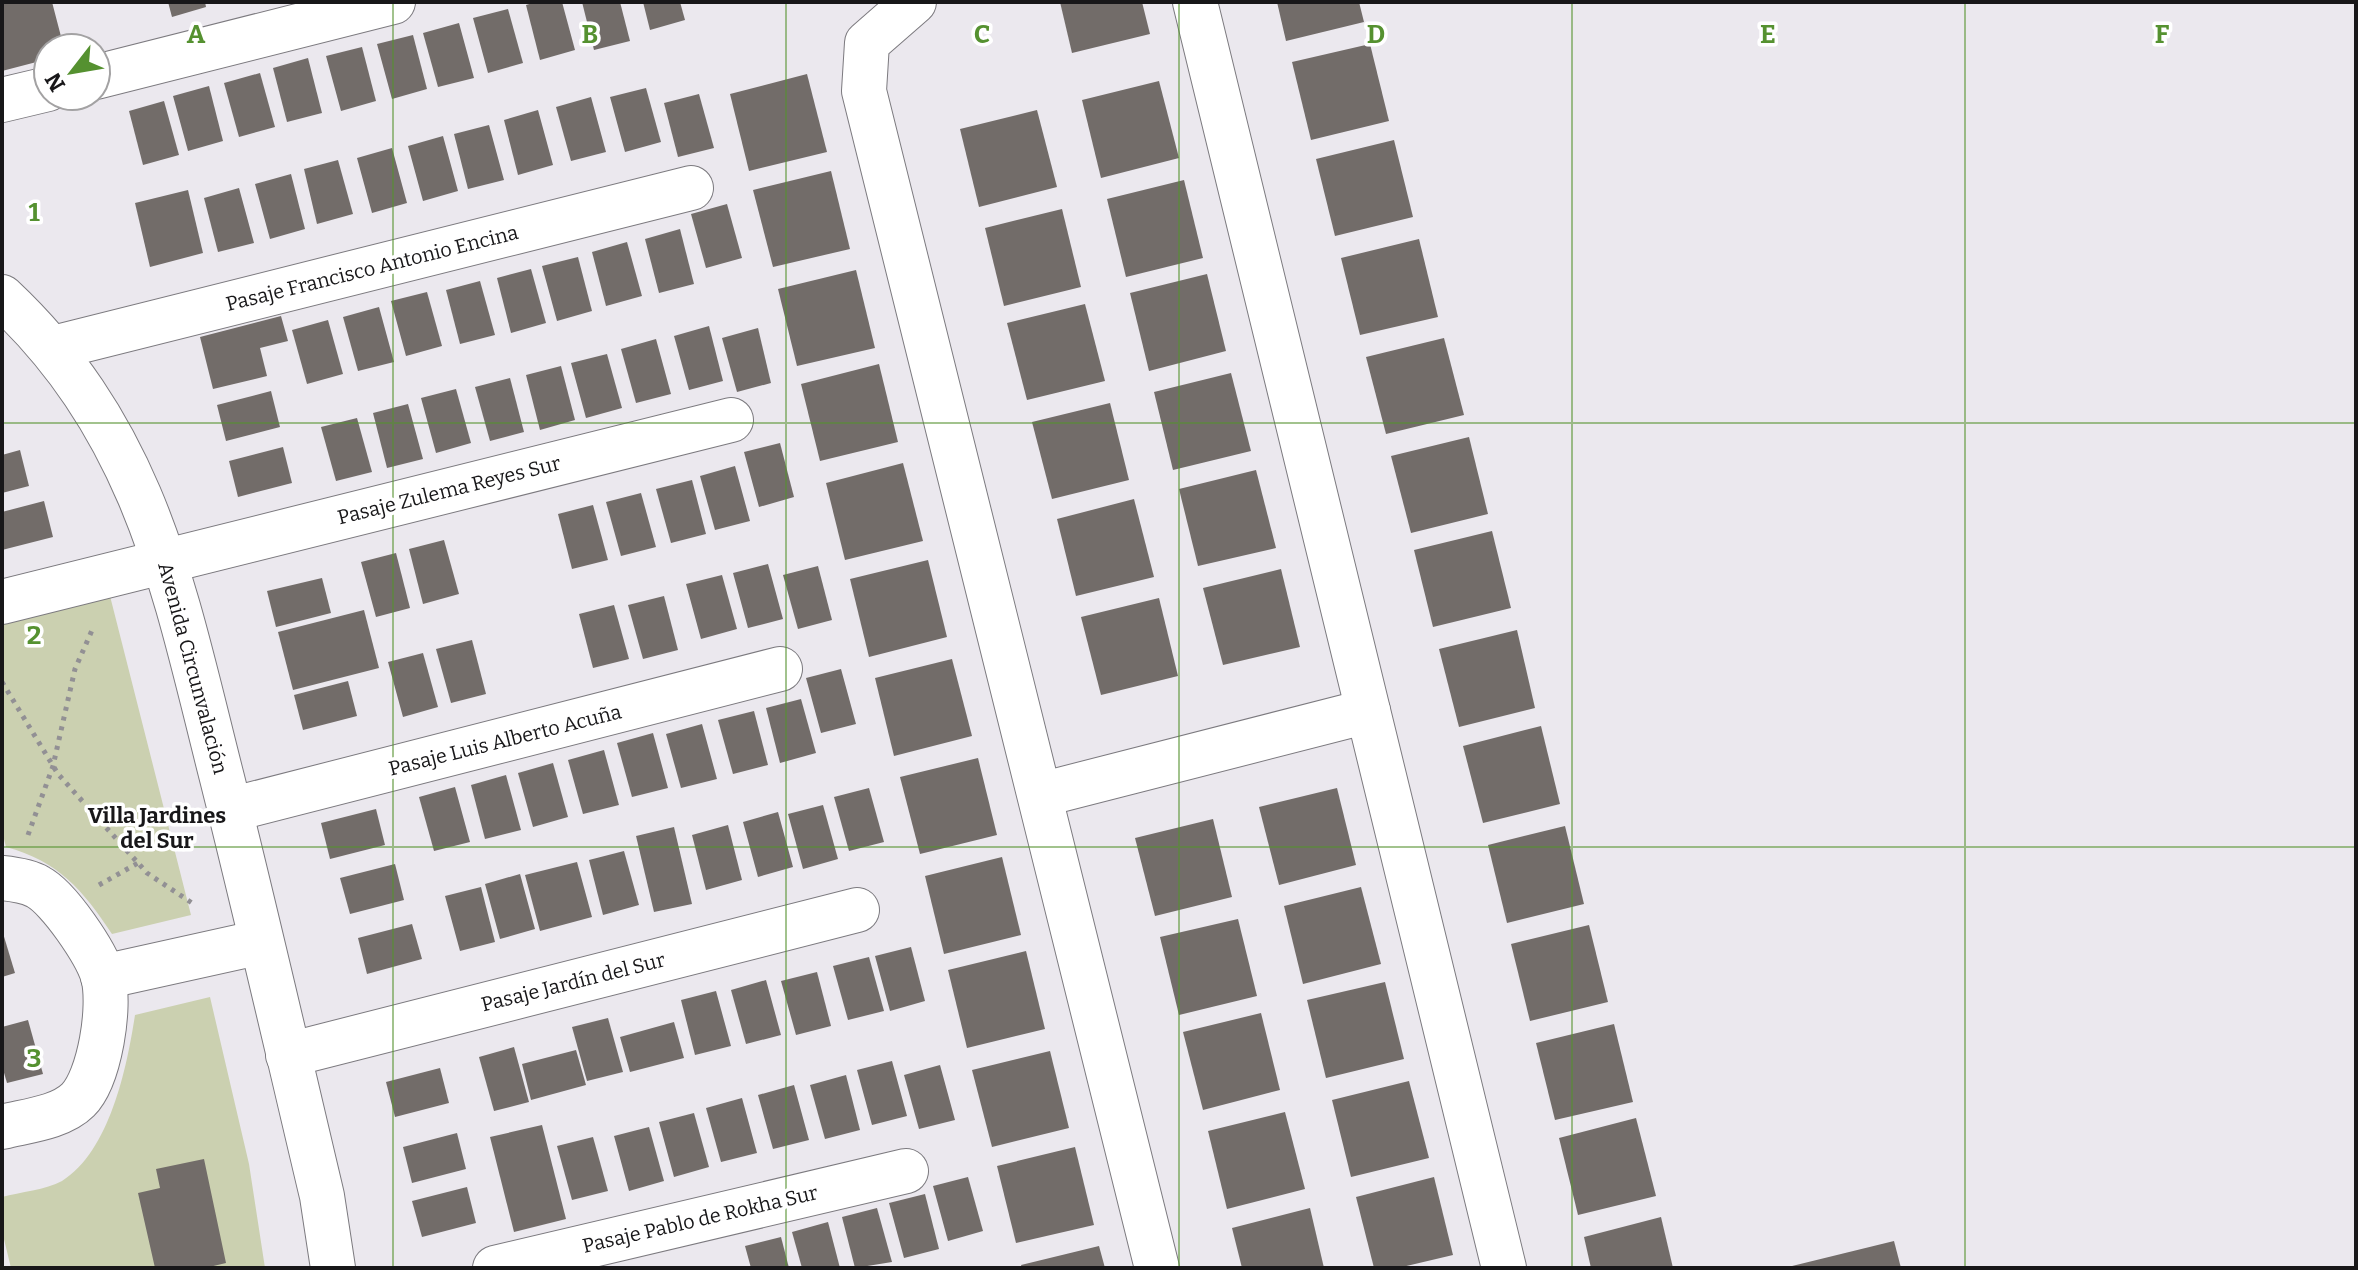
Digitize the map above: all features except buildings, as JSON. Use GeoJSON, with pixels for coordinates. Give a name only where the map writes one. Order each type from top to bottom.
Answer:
{"type":"FeatureCollection","features":[{"type":"Feature","properties":{"kind":"street"},"geometry":{"type":"LineString","coordinates":[[112,73],[393,2]]}},
{"type":"Feature","properties":{"kind":"street"},"geometry":{"type":"LineString","coordinates":[[914,2],[867,43],[864,91],[1157,1268]]}},
{"type":"Feature","properties":{"kind":"street"},"geometry":{"type":"LineString","coordinates":[[1195,2],[1504,1268]]}},
{"type":"Feature","properties":{"kind":"street"},"geometry":{"type":"LineString","coordinates":[[2,100],[32,93]]}},
{"type":"Feature","properties":{"kind":"street","name":"Pasaje Francisco Antonio Encina"},"geometry":{"type":"LineString","coordinates":[[29,338],[691,188]]}},
{"type":"Feature","properties":{"kind":"street","name":"Avenida Circunvalación"},"geometry":{"type":"LineString","coordinates":[[2,297],[29,338],[118,445],[167,561],[322,1196],[333,1268]]}},
{"type":"Feature","properties":{"kind":"street","name":"Pasaje Zulema Reyes Sur"},"geometry":{"type":"LineString","coordinates":[[2,602],[731,420]]}},
{"type":"Feature","properties":{"kind":"street","name":"Pasaje Luis Alberto Acuña"},"geometry":{"type":"LineString","coordinates":[[230,810],[780,669]]}},
{"type":"Feature","properties":{"kind":"street"},"geometry":{"type":"LineString","coordinates":[[1040,795],[1368,711]]}},
{"type":"Feature","properties":{"kind":"street"},"geometry":{"type":"LineString","coordinates":[[2,1127],[56,1113],[77,1101],[95,1071],[103,1027],[103,977],[64,912],[13,862]]}},
{"type":"Feature","properties":{"kind":"street","name":"Pasaje Jardín del Sur"},"geometry":{"type":"LineString","coordinates":[[288,1055],[857,910]]}},
{"type":"Feature","properties":{"kind":"street"},"geometry":{"type":"LineString","coordinates":[[103,977],[261,942]]}},
{"type":"Feature","properties":{"kind":"street","name":"Pasaje Pablo de Rokha Sur"},"geometry":{"type":"LineString","coordinates":[[495,1268],[906,1171]]}},
{"type":"Feature","properties":{"kind":"path"},"geometry":{"type":"LineString","coordinates":[[13,862],[53,766],[75,669],[94,625]]}},
{"type":"Feature","properties":{"kind":"path"},"geometry":{"type":"LineString","coordinates":[[2,682],[53,766],[138,863],[195,905]]}},
{"type":"Feature","properties":{"kind":"path"},"geometry":{"type":"LineString","coordinates":[[92,891],[104,880],[138,863]]}},
{"type":"Feature","properties":{"kind":"green space"},"geometry":{"type":"Polygon","coordinates":[[[110,596],[191,915],[112,934],[68,879],[40,860],[6,847],[2,831],[2,622],[110,596]]]}},
{"type":"Feature","properties":{"kind":"green space"},"geometry":{"type":"Polygon","coordinates":[[[210,997],[249,1164],[265,1268],[11,1268],[2,1231],[2,1197],[62,1181],[93,1150],[114,1106],[135,1015],[210,997]]]}},
{"type":"Feature","properties":{"kind":"district","name":"Villa Jardines del Sur"},"geometry":{"type":"Point","coordinates":[157,828]}}]}
